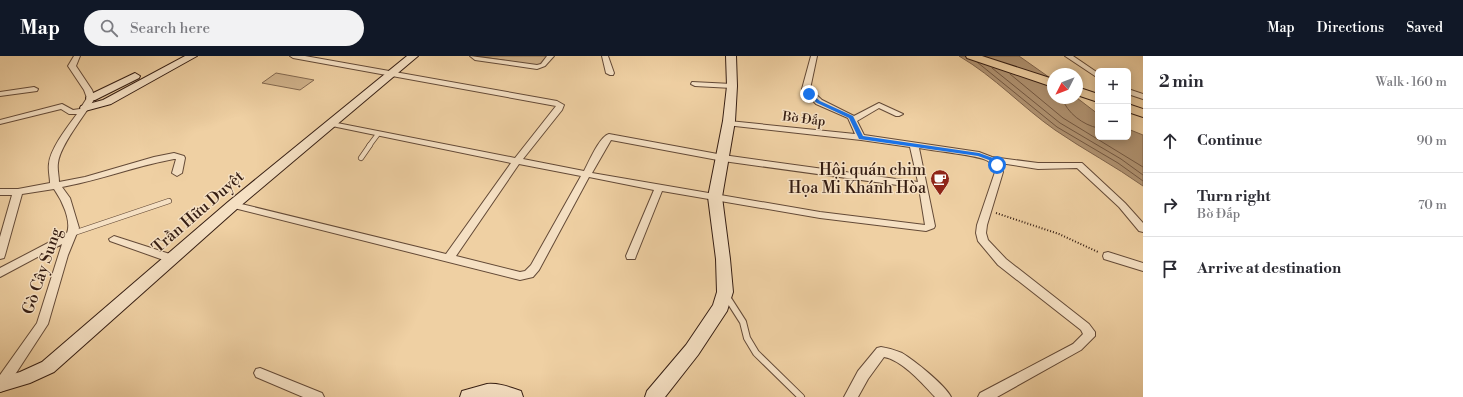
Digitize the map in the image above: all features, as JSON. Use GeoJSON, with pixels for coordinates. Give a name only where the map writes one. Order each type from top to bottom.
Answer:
{"type":"FeatureCollection","features":[{"type":"Feature","properties":{"kind":"main road"},"geometry":{"type":"LineString","coordinates":[[971,56],[1047,81]]}},
{"type":"Feature","properties":{"kind":"main road"},"geometry":{"type":"LineString","coordinates":[[993,56],[1047,73]]}},
{"type":"Feature","properties":{"kind":"main road"},"geometry":{"type":"LineString","coordinates":[[1083,85],[1095,89]]}},
{"type":"Feature","properties":{"kind":"main road"},"geometry":{"type":"LineString","coordinates":[[1083,93],[1095,97]]}},
{"type":"Feature","properties":{"kind":"main road"},"geometry":{"type":"LineString","coordinates":[[1131,101],[1143,104]]}},
{"type":"Feature","properties":{"kind":"main road"},"geometry":{"type":"LineString","coordinates":[[1131,109],[1143,113]]}},
{"type":"Feature","properties":{"kind":"street"},"geometry":{"type":"LineString","coordinates":[[77,56],[72,66],[88,90],[91,98],[173,56]]}},
{"type":"Feature","properties":{"kind":"street"},"geometry":{"type":"LineString","coordinates":[[0,122],[62,106],[72,112],[84,110],[107,102],[192,56]]}},
{"type":"Feature","properties":{"kind":"street"},"geometry":{"type":"LineString","coordinates":[[293,56],[557,103],[560,105],[449,258]]}},
{"type":"Feature","properties":{"kind":"street","name":"Trần Hữu Duyệt"},"geometry":{"type":"LineString","coordinates":[[0,386],[24,378],[48,367],[232,205],[413,56]]}},
{"type":"Feature","properties":{"kind":"street"},"geometry":{"type":"LineString","coordinates":[[474,57],[537,67],[543,65],[550,56]]}},
{"type":"Feature","properties":{"kind":"street"},"geometry":{"type":"LineString","coordinates":[[605,56],[610,73]]}},
{"type":"Feature","properties":{"kind":"street"},"geometry":{"type":"LineString","coordinates":[[654,397],[692,350],[721,306],[725,292],[723,259],[715,197],[728,123],[732,86],[731,56]]}},
{"type":"Feature","properties":{"kind":"street","name":"Bờ Đắp"},"geometry":{"type":"LineString","coordinates":[[814,56],[813,68],[805,85],[806,89],[819,102],[847,114],[853,120]]}},
{"type":"Feature","properties":{"kind":"street"},"geometry":{"type":"LineString","coordinates":[[1068,56],[1095,74]]}},
{"type":"Feature","properties":{"kind":"street"},"geometry":{"type":"LineString","coordinates":[[136,75],[150,79]]}},
{"type":"Feature","properties":{"kind":"street"},"geometry":{"type":"LineString","coordinates":[[695,84],[732,86]]}},
{"type":"Feature","properties":{"kind":"street"},"geometry":{"type":"LineString","coordinates":[[0,94],[34,90]]}},
{"type":"Feature","properties":{"kind":"street"},"geometry":{"type":"LineString","coordinates":[[1131,92],[1143,97]]}},
{"type":"Feature","properties":{"kind":"street","name":"Gò Cây Sung"},"geometry":{"type":"LineString","coordinates":[[0,386],[42,324],[70,235],[74,228],[72,218],[64,198],[55,184],[53,164],[55,156],[70,129],[91,98]]}},
{"type":"Feature","properties":{"kind":"street"},"geometry":{"type":"LineString","coordinates":[[861,137],[853,120],[878,105],[899,114]]}},
{"type":"Feature","properties":{"kind":"street","name":"Bờ Đắp"},"geometry":{"type":"LineString","coordinates":[[728,123],[861,137],[967,153],[991,159],[1038,166],[1079,165],[1122,205],[1143,229]]}},
{"type":"Feature","properties":{"kind":"street"},"geometry":{"type":"LineString","coordinates":[[332,124],[659,188],[820,215],[926,228],[930,226],[914,145]]}},
{"type":"Feature","properties":{"kind":"street"},"geometry":{"type":"LineString","coordinates":[[232,205],[520,276],[529,274],[535,267],[605,141],[609,138],[723,158],[923,186]]}},
{"type":"Feature","properties":{"kind":"street"},"geometry":{"type":"LineString","coordinates":[[0,192],[18,192],[55,184],[86,180],[138,164],[174,156],[181,158],[177,173]]}},
{"type":"Feature","properties":{"kind":"street"},"geometry":{"type":"LineString","coordinates":[[985,397],[1077,346],[1089,336],[1089,332],[1085,327],[1011,270],[983,242],[981,233],[982,224],[988,210],[999,172],[997,165],[991,159]]}},
{"type":"Feature","properties":{"kind":"street"},"geometry":{"type":"LineString","coordinates":[[631,256],[659,188]]}},
{"type":"Feature","properties":{"kind":"street"},"geometry":{"type":"LineString","coordinates":[[0,255],[18,192]]}},
{"type":"Feature","properties":{"kind":"street"},"geometry":{"type":"LineString","coordinates":[[0,273],[70,235]]}},
{"type":"Feature","properties":{"kind":"street"},"geometry":{"type":"LineString","coordinates":[[114,239],[172,259]]}},
{"type":"Feature","properties":{"kind":"street"},"geometry":{"type":"LineString","coordinates":[[1108,256],[1143,267]]}},
{"type":"Feature","properties":{"kind":"street"},"geometry":{"type":"LineString","coordinates":[[851,397],[863,375],[881,352],[888,352],[905,362],[944,397]]}},
{"type":"Feature","properties":{"kind":"street"},"geometry":{"type":"LineString","coordinates":[[260,372],[317,397]]}},
{"type":"Feature","properties":{"kind":"street"},"geometry":{"type":"LineString","coordinates":[[469,397],[485,391],[502,392],[514,397]]}},
{"type":"Feature","properties":{"kind":"lane"},"geometry":{"type":"LineString","coordinates":[[361,158],[378,134]]}},
{"type":"Feature","properties":{"kind":"lane"},"geometry":{"type":"LineString","coordinates":[[70,235],[169,201]]}},
{"type":"Feature","properties":{"kind":"lane"},"geometry":{"type":"LineString","coordinates":[[725,292],[743,322],[747,338],[756,353],[801,397]]}},
{"type":"Feature","properties":{"kind":"path"},"geometry":{"type":"LineString","coordinates":[[988,210],[1059,234],[1108,256]]}},
{"type":"Feature","properties":{"kind":"shaded area"},"geometry":{"type":"Polygon","coordinates":[[[477,56],[547,56],[539,65],[534,65],[477,56]]]}},
{"type":"Feature","properties":{"kind":"shaded area"},"geometry":{"type":"Polygon","coordinates":[[[276,73],[314,80],[300,90],[262,83],[276,73]]]}},
{"type":"Feature","properties":{"kind":"water"},"geometry":{"type":"Polygon","coordinates":[[[959,56],[1019,56],[1047,76],[1047,104],[1083,104],[1083,103],[1095,112],[1095,140],[1131,140],[1131,130],[1143,135],[1143,186],[1055,130],[972,64],[959,56]]]}},
{"type":"Feature","properties":{"kind":"place","name":"Hội quán chim Họa Mi Khánh Hòa"},"geometry":{"type":"Point","coordinates":[940,196]}},
{"type":"Feature","properties":{"kind":"route"},"geometry":{"type":"LineString","coordinates":[[809,94],[819,102],[851,117],[858,128],[861,137],[979,155],[991,159],[997,165]]}}]}
